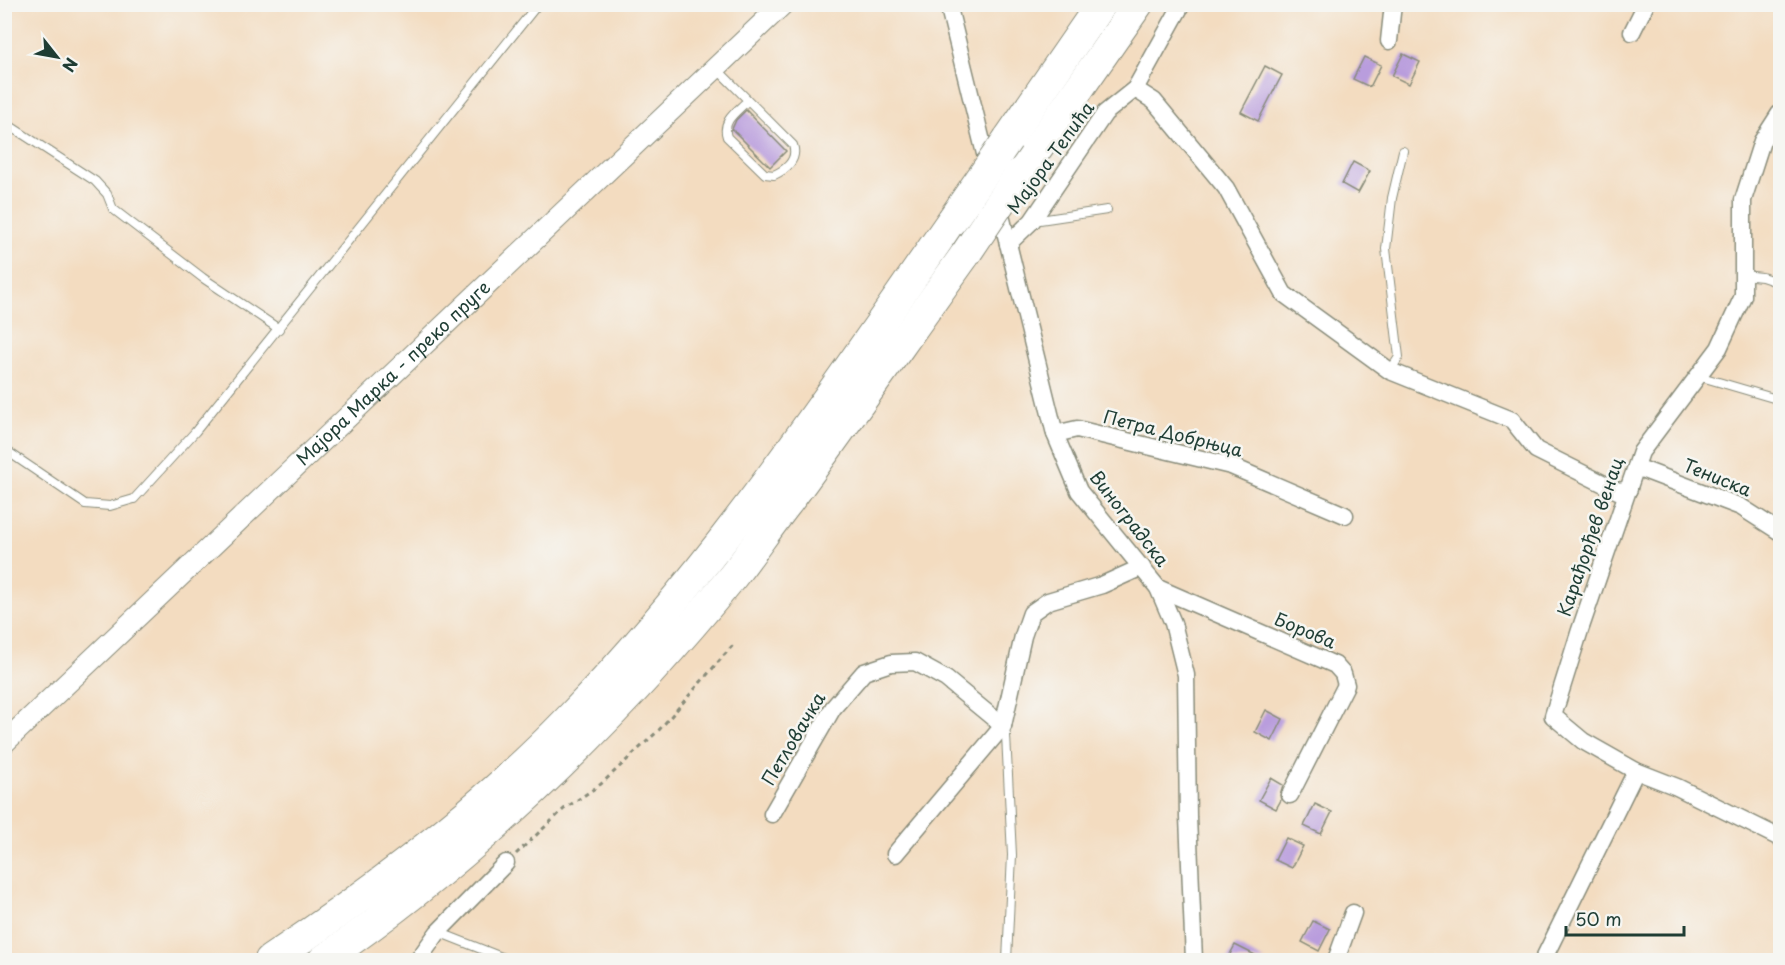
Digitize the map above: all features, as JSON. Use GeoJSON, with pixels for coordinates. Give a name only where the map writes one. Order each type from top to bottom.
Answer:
{"type":"FeatureCollection","features":[{"type":"Feature","properties":{"kind":"highway"},"geometry":{"type":"LineString","coordinates":[[270,960],[327,921],[437,837],[538,749],[595,692],[701,569],[766,484],[849,369],[1101,4]]}},
{"type":"Feature","properties":{"kind":"highway"},"geometry":{"type":"LineString","coordinates":[[323,960],[403,902],[469,849],[544,782],[630,694],[694,623],[735,573],[831,444],[1138,4]]}},
{"type":"Feature","properties":{"kind":"street","name":"Мајора Марка - преко пруге"},"geometry":{"type":"LineString","coordinates":[[4,743],[783,4]]}},
{"type":"Feature","properties":{"kind":"street","name":"Виноградска"},"geometry":{"type":"LineString","coordinates":[[948,4],[1055,435],[1079,491],[1158,588],[1173,623],[1186,675],[1194,960]]}},
{"type":"Feature","properties":{"kind":"street","name":"Мајора Тепића"},"geometry":{"type":"LineString","coordinates":[[1008,244],[1032,221],[1105,113],[1135,89],[1182,4]]}},
{"type":"Feature","properties":{"kind":"street"},"geometry":{"type":"LineString","coordinates":[[1389,41],[1393,4]]}},
{"type":"Feature","properties":{"kind":"street"},"geometry":{"type":"LineString","coordinates":[[1632,32],[1646,4]]}},
{"type":"Feature","properties":{"kind":"street"},"geometry":{"type":"LineString","coordinates":[[1135,89],[1154,101],[1226,188],[1284,294],[1390,371],[1512,420],[1536,450],[1618,491],[1629,489]]}},
{"type":"Feature","properties":{"kind":"street","name":"Карађорђев венац"},"geometry":{"type":"LineString","coordinates":[[1780,113],[1762,141],[1743,200],[1743,296],[1719,348],[1641,452],[1553,716],[1583,741],[1636,771],[1677,787],[1780,838]]}},
{"type":"Feature","properties":{"kind":"street","name":"Петра Добрњца"},"geometry":{"type":"LineString","coordinates":[[1055,435],[1077,429],[1230,466],[1345,515]]}},
{"type":"Feature","properties":{"kind":"street","name":"Тениска"},"geometry":{"type":"LineString","coordinates":[[1636,467],[1741,507],[1780,532]]}},
{"type":"Feature","properties":{"kind":"street"},"geometry":{"type":"LineString","coordinates":[[895,854],[1003,726],[1023,636],[1031,613],[1048,601],[1102,585],[1142,567]]}},
{"type":"Feature","properties":{"kind":"street","name":"Борова"},"geometry":{"type":"LineString","coordinates":[[1158,588],[1335,665],[1343,674],[1346,685],[1290,795]]}},
{"type":"Feature","properties":{"kind":"street","name":"Петловачка"},"geometry":{"type":"LineString","coordinates":[[772,814],[833,708],[864,672],[891,663],[915,662],[946,679],[1003,726]]}},
{"type":"Feature","properties":{"kind":"street"},"geometry":{"type":"LineString","coordinates":[[1543,960],[1636,771]]}},
{"type":"Feature","properties":{"kind":"street"},"geometry":{"type":"LineString","coordinates":[[418,960],[438,932],[506,863]]}},
{"type":"Feature","properties":{"kind":"street"},"geometry":{"type":"LineString","coordinates":[[1336,960],[1353,914]]}},
{"type":"Feature","properties":{"kind":"lane"},"geometry":{"type":"LineString","coordinates":[[4,449],[86,504],[111,506],[134,499],[195,432],[538,4]]}},
{"type":"Feature","properties":{"kind":"lane"},"geometry":{"type":"LineString","coordinates":[[716,68],[748,100],[795,149],[789,165],[774,175],[765,174],[727,136],[725,130],[727,121],[748,100]]}},
{"type":"Feature","properties":{"kind":"lane"},"geometry":{"type":"LineString","coordinates":[[4,122],[95,181],[107,194],[113,209],[203,278],[279,329]]}},
{"type":"Feature","properties":{"kind":"lane"},"geometry":{"type":"LineString","coordinates":[[1390,371],[1399,357],[1386,249],[1392,198],[1402,151]]}},
{"type":"Feature","properties":{"kind":"lane"},"geometry":{"type":"LineString","coordinates":[[1032,221],[1107,210]]}},
{"type":"Feature","properties":{"kind":"lane"},"geometry":{"type":"LineString","coordinates":[[1743,275],[1762,277],[1780,283]]}},
{"type":"Feature","properties":{"kind":"lane"},"geometry":{"type":"LineString","coordinates":[[1698,376],[1780,400]]}},
{"type":"Feature","properties":{"kind":"lane"},"geometry":{"type":"LineString","coordinates":[[1003,726],[1006,735],[1012,855],[1007,960]]}},
{"type":"Feature","properties":{"kind":"lane"},"geometry":{"type":"LineString","coordinates":[[438,932],[509,960]]}},
{"type":"Feature","properties":{"kind":"path"},"geometry":{"type":"LineString","coordinates":[[506,863],[564,809],[602,783],[659,730],[733,645]]}},
{"type":"Feature","properties":{"kind":"building"},"geometry":{"type":"Polygon","coordinates":[[[1403,54],[1420,62],[1409,84],[1392,76],[1403,54]]]}},
{"type":"Feature","properties":{"kind":"building"},"geometry":{"type":"Polygon","coordinates":[[[1364,57],[1381,65],[1370,87],[1353,79],[1364,57]]]}},
{"type":"Feature","properties":{"kind":"building"},"geometry":{"type":"Polygon","coordinates":[[[1265,66],[1282,75],[1258,121],[1241,112],[1265,66]]]}},
{"type":"Feature","properties":{"kind":"building"},"geometry":{"type":"Polygon","coordinates":[[[746,110],[786,151],[770,167],[732,129],[736,120],[746,110]]]}},
{"type":"Feature","properties":{"kind":"building"},"geometry":{"type":"Polygon","coordinates":[[[1353,162],[1370,171],[1358,193],[1342,184],[1353,162]]]}},
{"type":"Feature","properties":{"kind":"building"},"geometry":{"type":"Polygon","coordinates":[[[1266,710],[1283,719],[1272,741],[1255,732],[1266,710]]]}},
{"type":"Feature","properties":{"kind":"building"},"geometry":{"type":"Polygon","coordinates":[[[1271,778],[1283,785],[1281,800],[1276,809],[1259,800],[1271,778]]]}},
{"type":"Feature","properties":{"kind":"building"},"geometry":{"type":"Polygon","coordinates":[[[1315,804],[1332,812],[1321,834],[1304,826],[1315,804]]]}},
{"type":"Feature","properties":{"kind":"building"},"geometry":{"type":"Polygon","coordinates":[[[1286,838],[1303,846],[1292,868],[1275,860],[1286,838]]]}},
{"type":"Feature","properties":{"kind":"building"},"geometry":{"type":"Polygon","coordinates":[[[1313,921],[1330,929],[1319,951],[1302,942],[1313,921]]]}},
{"type":"Feature","properties":{"kind":"building"},"geometry":{"type":"Polygon","coordinates":[[[1235,945],[1265,960],[1227,960],[1235,945]]]}}]}
